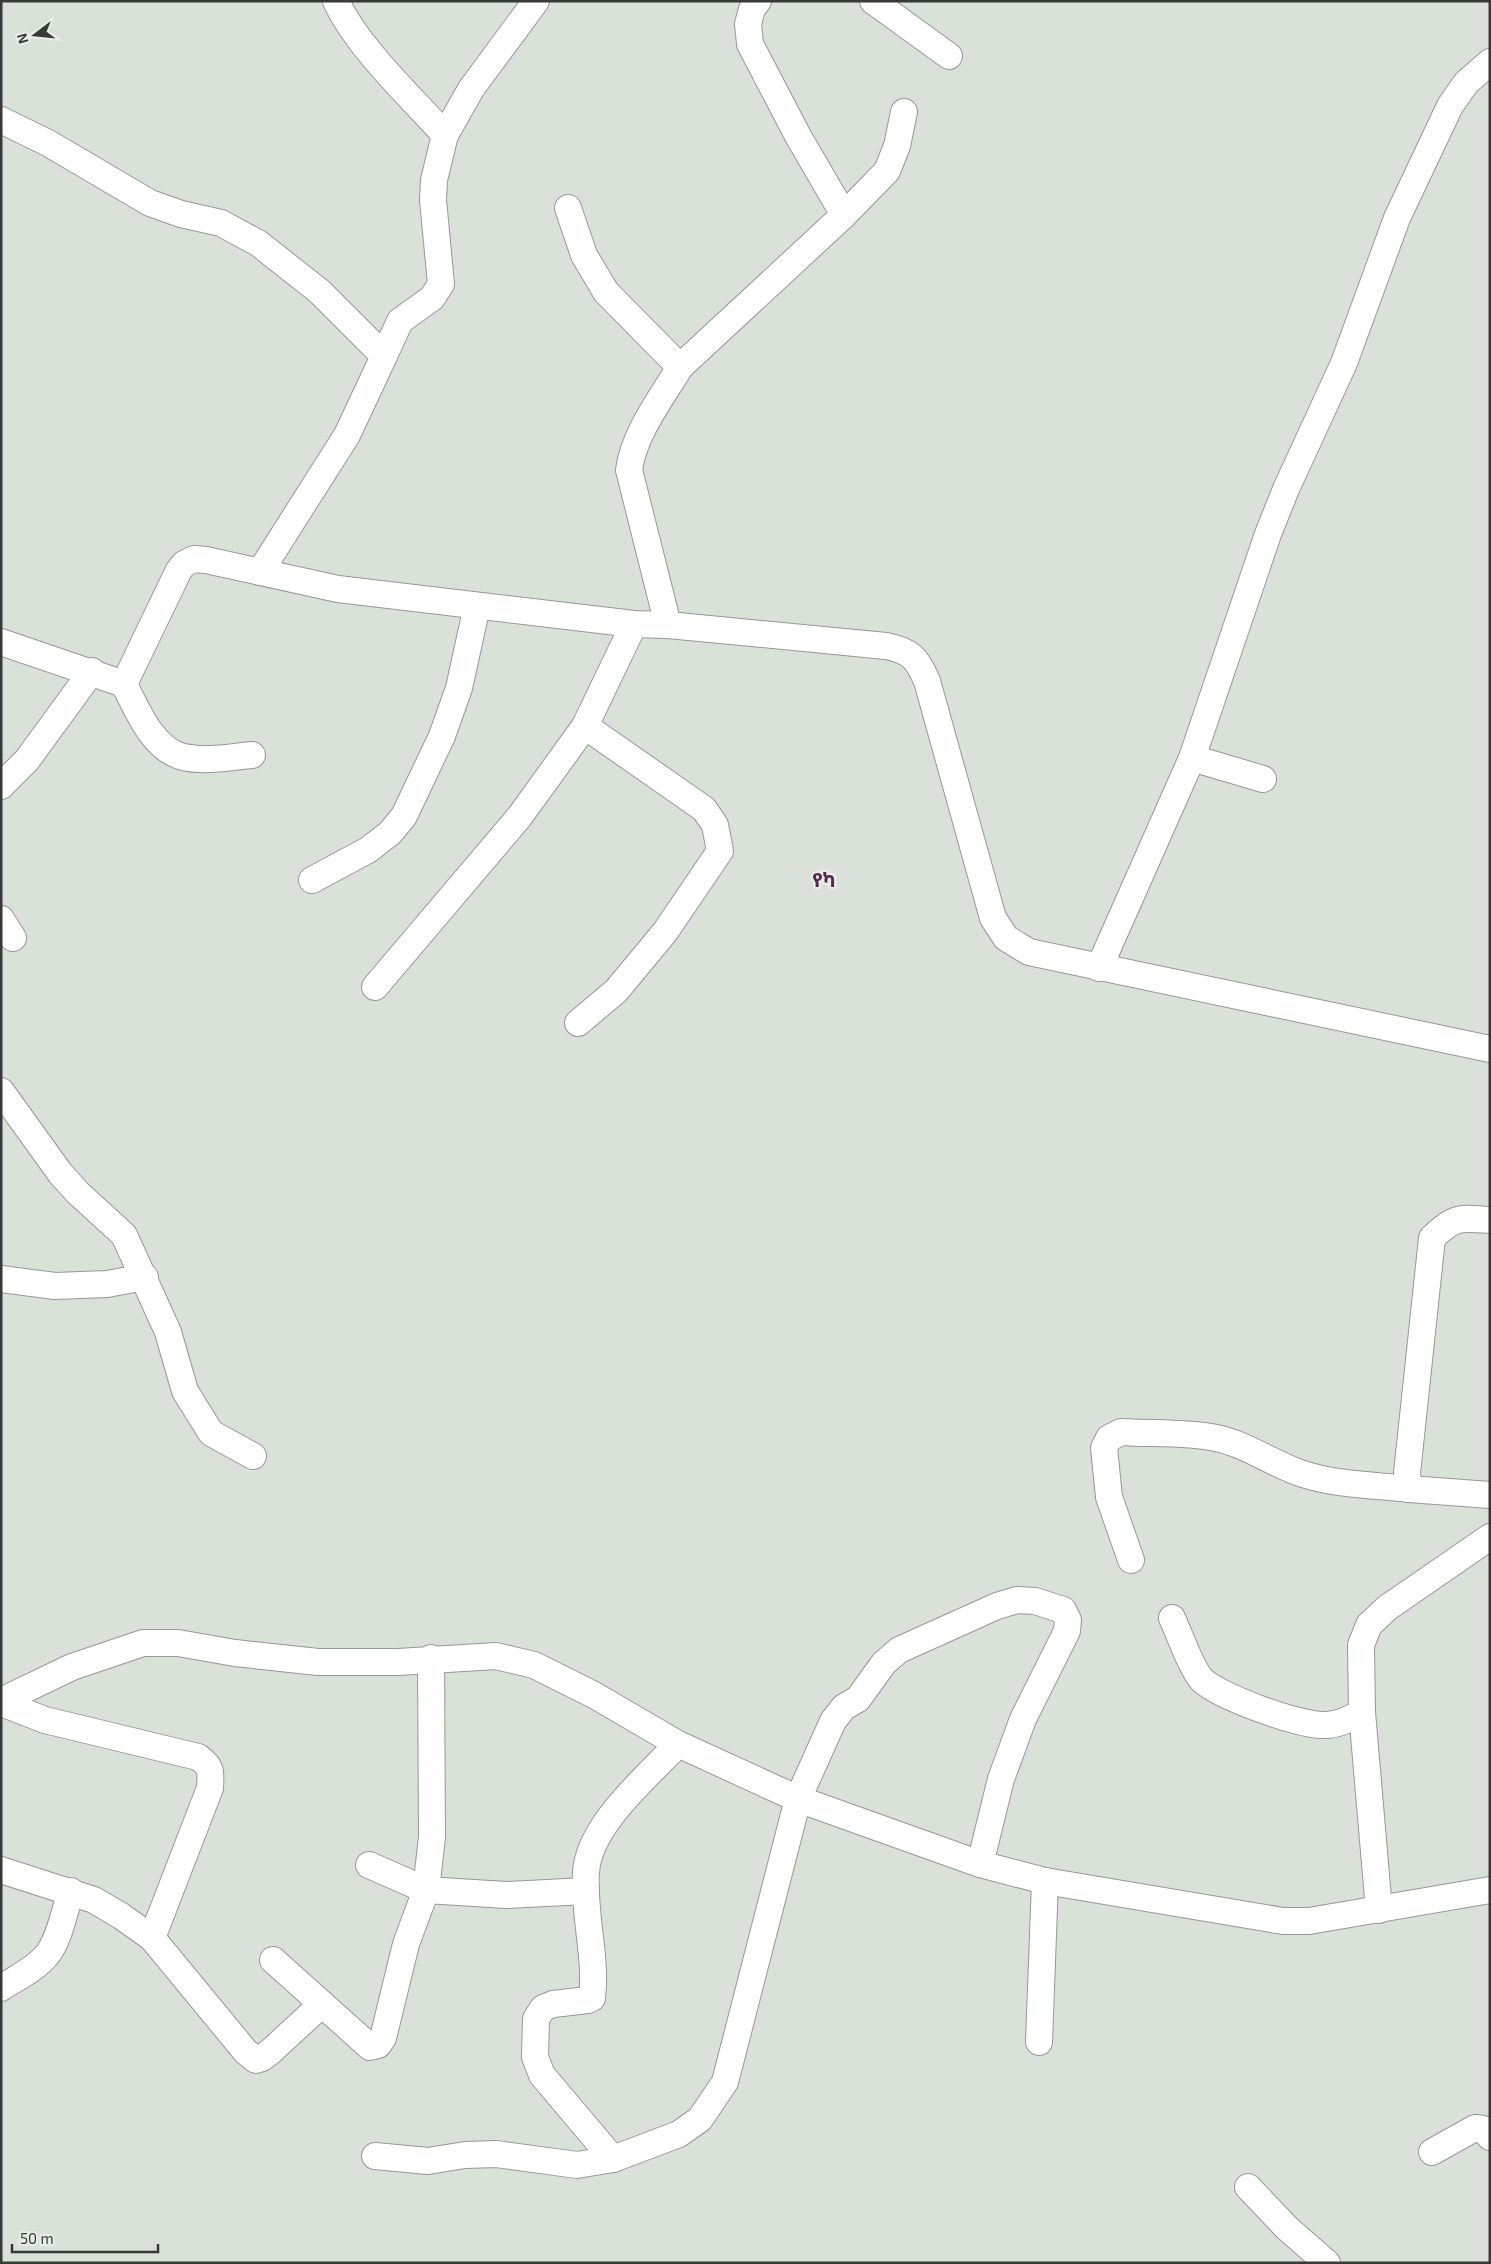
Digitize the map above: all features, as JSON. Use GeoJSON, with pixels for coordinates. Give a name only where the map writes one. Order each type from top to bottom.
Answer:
{"type":"FeatureCollection","features":[{"type":"Feature","properties":{"kind":"street"},"geometry":{"type":"LineString","coordinates":[[336,1],[343,16],[367,48],[445,135]]}},
{"type":"Feature","properties":{"kind":"street"},"geometry":{"type":"LineString","coordinates":[[260,572],[347,435],[400,321],[432,298],[441,284],[433,200],[434,180],[445,135],[471,89],[536,1]]}},
{"type":"Feature","properties":{"kind":"street"},"geometry":{"type":"LineString","coordinates":[[758,1],[752,10],[748,24],[750,44],[798,136],[844,216]]}},
{"type":"Feature","properties":{"kind":"street"},"geometry":{"type":"LineString","coordinates":[[874,1],[949,56]]}},
{"type":"Feature","properties":{"kind":"street"},"geometry":{"type":"LineString","coordinates":[[1099,968],[1192,758],[1268,534],[1286,489],[1344,363],[1397,218],[1450,106],[1466,83],[1490,62]]}},
{"type":"Feature","properties":{"kind":"street"},"geometry":{"type":"LineString","coordinates":[[668,625],[629,470],[632,454],[639,436],[680,367],[844,216],[887,171],[897,146],[904,112]]}},
{"type":"Feature","properties":{"kind":"street"},"geometry":{"type":"LineString","coordinates":[[1,120],[48,143],[150,203],[181,214],[221,223],[258,243],[319,291],[384,356]]}},
{"type":"Feature","properties":{"kind":"street"},"geometry":{"type":"LineString","coordinates":[[568,208],[584,255],[606,292],[680,367]]}},
{"type":"Feature","properties":{"kind":"street"},"geometry":{"type":"LineString","coordinates":[[124,684],[173,582],[184,564],[194,559],[338,588],[477,606],[634,624],[668,625],[886,646],[904,650],[919,663],[927,681],[993,918],[1006,938],[1029,952],[1490,1049]]}},
{"type":"Feature","properties":{"kind":"street"},"geometry":{"type":"LineString","coordinates":[[312,880],[368,850],[390,833],[404,816],[442,736],[459,688],[477,606]]}},
{"type":"Feature","properties":{"kind":"street"},"geometry":{"type":"LineString","coordinates":[[375,987],[520,816],[585,726],[634,624]]}},
{"type":"Feature","properties":{"kind":"street"},"geometry":{"type":"LineString","coordinates":[[1,642],[124,684],[146,726],[166,749],[182,757],[202,759],[252,756]]}},
{"type":"Feature","properties":{"kind":"street"},"geometry":{"type":"LineString","coordinates":[[1,786],[27,760],[92,672]]}},
{"type":"Feature","properties":{"kind":"street"},"geometry":{"type":"LineString","coordinates":[[578,1023],[616,991],[665,932],[720,851],[715,825],[704,809],[585,726]]}},
{"type":"Feature","properties":{"kind":"street"},"geometry":{"type":"LineString","coordinates":[[1192,758],[1263,779]]}},
{"type":"Feature","properties":{"kind":"street"},"geometry":{"type":"LineString","coordinates":[[1,1091],[60,1173],[78,1193],[124,1235],[145,1277],[168,1332],[185,1391],[211,1433],[253,1456]]}},
{"type":"Feature","properties":{"kind":"street"},"geometry":{"type":"LineString","coordinates":[[1409,1490],[1407,1472],[1432,1238],[1449,1221],[1468,1218],[1490,1220]]}},
{"type":"Feature","properties":{"kind":"street"},"geometry":{"type":"LineString","coordinates":[[1,1279],[56,1286],[107,1284],[145,1277]]}},
{"type":"Feature","properties":{"kind":"street"},"geometry":{"type":"LineString","coordinates":[[1131,1560],[1110,1497],[1104,1448],[1109,1438],[1121,1432],[1215,1438],[1241,1445],[1301,1474],[1324,1479],[1409,1490],[1490,1495]]}},
{"type":"Feature","properties":{"kind":"street"},"geometry":{"type":"LineString","coordinates":[[1379,1910],[1362,1712],[1361,1645],[1369,1625],[1387,1608],[1490,1537]]}},
{"type":"Feature","properties":{"kind":"street"},"geometry":{"type":"LineString","coordinates":[[374,2156],[428,2161],[465,2155],[496,2154],[577,2165],[613,2159],[679,2134],[700,2119],[725,2082],[798,1799],[833,1722],[844,1707],[858,1699],[884,1663],[899,1650],[997,1606],[1017,1600],[1035,1601],[1063,1610],[1068,1620],[1067,1631],[1023,1719],[1001,1779],[980,1864]]}},
{"type":"Feature","properties":{"kind":"street"},"geometry":{"type":"LineString","coordinates":[[1172,1618],[1202,1679],[1215,1688],[1282,1718],[1304,1724],[1326,1726],[1344,1722],[1362,1712]]}},
{"type":"Feature","properties":{"kind":"street"},"geometry":{"type":"LineString","coordinates":[[1,1702],[72,1667],[143,1643],[178,1644],[235,1653],[318,1662],[398,1662],[432,1658],[496,1656],[534,1665],[594,1695],[678,1744],[798,1799],[980,1864],[1045,1881],[1283,1921],[1309,1921],[1490,1890]]}},
{"type":"Feature","properties":{"kind":"street"},"geometry":{"type":"LineString","coordinates":[[273,1960],[370,2047],[378,2045],[384,2038],[406,1944],[426,1890],[432,1837],[432,1658]]}},
{"type":"Feature","properties":{"kind":"street"},"geometry":{"type":"LineString","coordinates":[[1,1702],[45,1720],[198,1757],[208,1765],[211,1773],[210,1788],[152,1938]]}},
{"type":"Feature","properties":{"kind":"street"},"geometry":{"type":"LineString","coordinates":[[613,2159],[542,2075],[535,2057],[536,2020],[543,2008],[553,2004],[592,1998],[586,1870],[593,1845],[611,1816],[678,1744]]}},
{"type":"Feature","properties":{"kind":"street"},"geometry":{"type":"LineString","coordinates":[[369,1865],[426,1890],[506,1895],[586,1891]]}},
{"type":"Feature","properties":{"kind":"street"},"geometry":{"type":"LineString","coordinates":[[1,1870],[71,1891],[94,1900],[152,1938],[246,2052],[256,2060],[270,2052],[322,2004]]}},
{"type":"Feature","properties":{"kind":"street"},"geometry":{"type":"LineString","coordinates":[[1038,2042],[1045,1881]]}},
{"type":"Feature","properties":{"kind":"street"},"geometry":{"type":"LineString","coordinates":[[1,1988],[47,1956],[54,1943],[71,1891]]}},
{"type":"Feature","properties":{"kind":"street"},"geometry":{"type":"LineString","coordinates":[[1432,2152],[1475,2128],[1483,2129],[1490,2137]]}},
{"type":"Feature","properties":{"kind":"street"},"geometry":{"type":"LineString","coordinates":[[1248,2187],[1288,2228],[1327,2263]]}},
{"type":"Feature","properties":{"kind":"district","name":"የካ"},"geometry":{"type":"Point","coordinates":[824,880]}}]}
